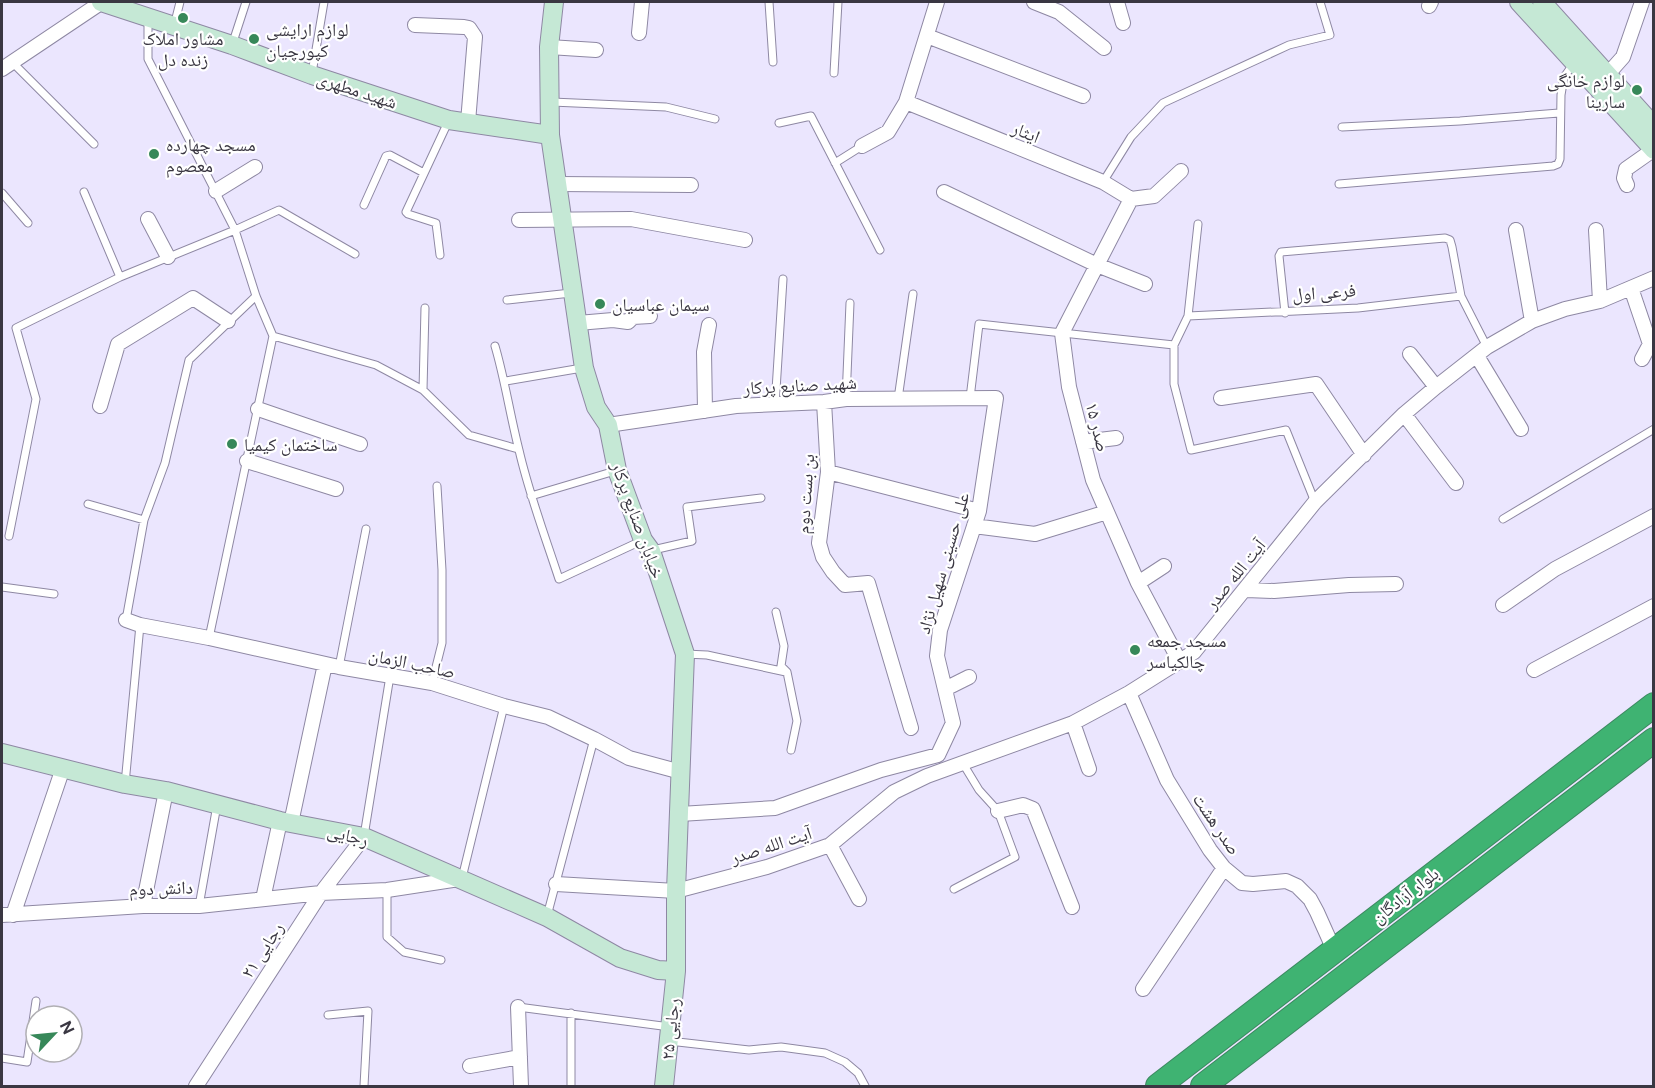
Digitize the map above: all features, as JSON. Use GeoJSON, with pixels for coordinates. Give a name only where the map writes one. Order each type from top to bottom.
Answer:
{"type":"FeatureCollection","features":[{"type":"Feature","properties":{"kind":"highway","name":"بلوار آزادگان"},"geometry":{"type":"LineString","coordinates":[[1158,1086],[1653,705]]}},
{"type":"Feature","properties":{"kind":"highway","name":"بلوار آزادگان"},"geometry":{"type":"LineString","coordinates":[[1203,1086],[1653,740]]}},
{"type":"Feature","properties":{"kind":"highway"},"geometry":{"type":"LineString","coordinates":[[1334,950],[1348,975]]}},
{"type":"Feature","properties":{"kind":"street","name":"شهید مطهری"},"geometry":{"type":"LineString","coordinates":[[101,2],[133,7],[147,18],[449,120],[549,135]]}},
{"type":"Feature","properties":{"kind":"street"},"geometry":{"type":"LineString","coordinates":[[7,65],[101,2]]}},
{"type":"Feature","properties":{"kind":"street","name":"خیابان صنایع پرکار"},"geometry":{"type":"LineString","coordinates":[[554,2],[549,47],[549,135],[584,368],[596,407],[608,425],[617,470],[647,545],[685,654],[676,891],[676,971]]}},
{"type":"Feature","properties":{"kind":"street"},"geometry":{"type":"LineString","coordinates":[[639,33],[642,2]]}},
{"type":"Feature","properties":{"kind":"street"},"geometry":{"type":"LineString","coordinates":[[862,147],[888,132],[906,102],[937,2]]}},
{"type":"Feature","properties":{"kind":"street"},"geometry":{"type":"LineString","coordinates":[[1034,2],[1059,12],[1104,48]]}},
{"type":"Feature","properties":{"kind":"street"},"geometry":{"type":"LineString","coordinates":[[1117,2],[1123,23]]}},
{"type":"Feature","properties":{"kind":"street"},"geometry":{"type":"LineString","coordinates":[[1520,2],[1653,150],[1626,169],[1624,178],[1627,185]]}},
{"type":"Feature","properties":{"kind":"street"},"geometry":{"type":"LineString","coordinates":[[1542,2],[1653,126]]}},
{"type":"Feature","properties":{"kind":"street"},"geometry":{"type":"LineString","coordinates":[[1607,75],[1623,57],[1642,2]]}},
{"type":"Feature","properties":{"kind":"street"},"geometry":{"type":"LineString","coordinates":[[415,25],[469,28],[475,37],[468,122]]}},
{"type":"Feature","properties":{"kind":"street"},"geometry":{"type":"LineString","coordinates":[[927,36],[1083,96]]}},
{"type":"Feature","properties":{"kind":"street"},"geometry":{"type":"LineString","coordinates":[[549,47],[596,50]]}},
{"type":"Feature","properties":{"kind":"street","name":"ایثار"},"geometry":{"type":"LineString","coordinates":[[906,102],[1103,182],[1131,199]]}},
{"type":"Feature","properties":{"kind":"street"},"geometry":{"type":"LineString","coordinates":[[216,191],[255,167]]}},
{"type":"Feature","properties":{"kind":"street"},"geometry":{"type":"LineString","coordinates":[[1062,333],[1131,199],[1154,196],[1181,171]]}},
{"type":"Feature","properties":{"kind":"street"},"geometry":{"type":"LineString","coordinates":[[557,184],[691,185]]}},
{"type":"Feature","properties":{"kind":"street"},"geometry":{"type":"LineString","coordinates":[[944,192],[1145,284]]}},
{"type":"Feature","properties":{"kind":"street"},"geometry":{"type":"LineString","coordinates":[[148,219],[168,257]]}},
{"type":"Feature","properties":{"kind":"street"},"geometry":{"type":"LineString","coordinates":[[519,220],[631,219],[745,240]]}},
{"type":"Feature","properties":{"kind":"street"},"geometry":{"type":"LineString","coordinates":[[1516,230],[1532,321]]}},
{"type":"Feature","properties":{"kind":"street"},"geometry":{"type":"LineString","coordinates":[[1596,230],[1600,301]]}},
{"type":"Feature","properties":{"kind":"street","name":"آیت الله صدر"},"geometry":{"type":"LineString","coordinates":[[556,884],[676,891],[767,867],[830,845],[894,792],[927,776],[1073,723],[1128,693],[1194,652],[1316,502],[1404,414],[1436,387],[1482,352],[1532,321],[1565,309],[1600,301],[1653,278]]}},
{"type":"Feature","properties":{"kind":"street"},"geometry":{"type":"LineString","coordinates":[[1631,288],[1650,344],[1642,359]]}},
{"type":"Feature","properties":{"kind":"street"},"geometry":{"type":"LineString","coordinates":[[100,406],[118,344],[193,298],[228,321]]}},
{"type":"Feature","properties":{"kind":"street"},"geometry":{"type":"LineString","coordinates":[[578,323],[613,320],[627,322],[633,317],[650,316]]}},
{"type":"Feature","properties":{"kind":"street"},"geometry":{"type":"LineString","coordinates":[[705,411],[705,352],[709,325]]}},
{"type":"Feature","properties":{"kind":"street","name":"صدر ۱۵"},"geometry":{"type":"LineString","coordinates":[[1062,333],[1069,387],[1093,480],[1138,583],[1180,662]]}},
{"type":"Feature","properties":{"kind":"street"},"geometry":{"type":"LineString","coordinates":[[1482,352],[1521,429]]}},
{"type":"Feature","properties":{"kind":"street"},"geometry":{"type":"LineString","coordinates":[[1410,354],[1436,387]]}},
{"type":"Feature","properties":{"kind":"street"},"geometry":{"type":"LineString","coordinates":[[1221,398],[1316,384],[1364,455]]}},
{"type":"Feature","properties":{"kind":"street","name":"شهید صنایع پرکار"},"geometry":{"type":"LineString","coordinates":[[608,425],[736,406],[846,399],[996,398]]}},
{"type":"Feature","properties":{"kind":"street","name":"علی حسینی سهیل نژاد"},"geometry":{"type":"LineString","coordinates":[[680,814],[775,808],[881,770],[938,755],[953,723],[937,656],[940,630],[979,511],[996,398]]}},
{"type":"Feature","properties":{"kind":"street","name":"بن بست دوم"},"geometry":{"type":"LineString","coordinates":[[825,402],[828,472],[819,543],[833,572],[845,585],[868,583],[911,728]]}},
{"type":"Feature","properties":{"kind":"street"},"geometry":{"type":"LineString","coordinates":[[258,409],[360,444]]}},
{"type":"Feature","properties":{"kind":"street"},"geometry":{"type":"LineString","coordinates":[[1404,414],[1456,483]]}},
{"type":"Feature","properties":{"kind":"street"},"geometry":{"type":"LineString","coordinates":[[1083,441],[1116,438]]}},
{"type":"Feature","properties":{"kind":"street"},"geometry":{"type":"LineString","coordinates":[[247,461],[336,489]]}},
{"type":"Feature","properties":{"kind":"street"},"geometry":{"type":"LineString","coordinates":[[828,472],[979,511]]}},
{"type":"Feature","properties":{"kind":"street"},"geometry":{"type":"LineString","coordinates":[[974,526],[1035,534],[1107,512]]}},
{"type":"Feature","properties":{"kind":"street"},"geometry":{"type":"LineString","coordinates":[[1503,605],[1555,569],[1653,516]]}},
{"type":"Feature","properties":{"kind":"street"},"geometry":{"type":"LineString","coordinates":[[1138,583],[1164,566]]}},
{"type":"Feature","properties":{"kind":"street"},"geometry":{"type":"LineString","coordinates":[[1246,590],[1274,591],[1396,584]]}},
{"type":"Feature","properties":{"kind":"street"},"geometry":{"type":"LineString","coordinates":[[1534,670],[1653,606]]}},
{"type":"Feature","properties":{"kind":"street","name":"صاحب الزمان"},"geometry":{"type":"LineString","coordinates":[[126,620],[140,625],[332,665],[432,683],[504,706],[548,717],[629,758],[681,772]]}},
{"type":"Feature","properties":{"kind":"street"},"geometry":{"type":"LineString","coordinates":[[263,899],[332,665]]}},
{"type":"Feature","properties":{"kind":"street"},"geometry":{"type":"LineString","coordinates":[[945,690],[969,677]]}},
{"type":"Feature","properties":{"kind":"street","name":"صدر هشت"},"geometry":{"type":"LineString","coordinates":[[1128,693],[1167,780],[1210,850],[1224,868],[1242,883],[1252,885],[1286,881],[1297,886],[1310,899],[1334,950]]}},
{"type":"Feature","properties":{"kind":"street"},"geometry":{"type":"LineString","coordinates":[[1073,723],[1089,769]]}},
{"type":"Feature","properties":{"kind":"street","name":"رجایی"},"geometry":{"type":"LineString","coordinates":[[2,753],[125,784],[166,791],[285,822],[364,837],[547,917],[620,958],[658,970],[676,971]]}},
{"type":"Feature","properties":{"kind":"street"},"geometry":{"type":"LineString","coordinates":[[7,915],[63,768]]}},
{"type":"Feature","properties":{"kind":"street"},"geometry":{"type":"LineString","coordinates":[[143,906],[166,791]]}},
{"type":"Feature","properties":{"kind":"street"},"geometry":{"type":"LineString","coordinates":[[998,811],[1023,805],[1033,809],[1072,907]]}},
{"type":"Feature","properties":{"kind":"street","name":"رجایی ۲۱"},"geometry":{"type":"LineString","coordinates":[[196,1086],[321,893],[364,837]]}},
{"type":"Feature","properties":{"kind":"street"},"geometry":{"type":"LineString","coordinates":[[830,845],[859,899]]}},
{"type":"Feature","properties":{"kind":"street"},"geometry":{"type":"LineString","coordinates":[[1143,989],[1224,868]]}},
{"type":"Feature","properties":{"kind":"street","name":"دانش دوم"},"geometry":{"type":"LineString","coordinates":[[7,915],[143,906],[200,906],[321,893],[387,890],[462,878]]}},
{"type":"Feature","properties":{"kind":"street","name":"رجایی ۲۵"},"geometry":{"type":"LineString","coordinates":[[664,1086],[676,971]]}},
{"type":"Feature","properties":{"kind":"street"},"geometry":{"type":"LineString","coordinates":[[518,1006],[521,1086]]}},
{"type":"Feature","properties":{"kind":"street"},"geometry":{"type":"LineString","coordinates":[[470,1066],[520,1057]]}},
{"type":"Feature","properties":{"kind":"lane"},"geometry":{"type":"LineString","coordinates":[[174,26],[180,2]]}},
{"type":"Feature","properties":{"kind":"lane"},"geometry":{"type":"LineString","coordinates":[[232,45],[246,2]]}},
{"type":"Feature","properties":{"kind":"lane"},"geometry":{"type":"LineString","coordinates":[[312,75],[324,2]]}},
{"type":"Feature","properties":{"kind":"lane"},"geometry":{"type":"LineString","coordinates":[[769,2],[773,62]]}},
{"type":"Feature","properties":{"kind":"lane"},"geometry":{"type":"LineString","coordinates":[[834,73],[838,2]]}},
{"type":"Feature","properties":{"kind":"lane"},"geometry":{"type":"LineString","coordinates":[[1103,182],[1131,137],[1163,103],[1289,45],[1330,35],[1320,2]]}},
{"type":"Feature","properties":{"kind":"lane"},"geometry":{"type":"LineString","coordinates":[[147,18],[148,59],[235,230],[256,296],[273,336],[209,638]]}},
{"type":"Feature","properties":{"kind":"lane"},"geometry":{"type":"LineString","coordinates":[[1340,184],[1558,164],[1560,159],[1559,113],[1564,77],[1574,63]]}},
{"type":"Feature","properties":{"kind":"lane"},"geometry":{"type":"LineString","coordinates":[[7,65],[94,144]]}},
{"type":"Feature","properties":{"kind":"lane"},"geometry":{"type":"LineString","coordinates":[[550,102],[666,107],[715,119]]}},
{"type":"Feature","properties":{"kind":"lane"},"geometry":{"type":"LineString","coordinates":[[1342,127],[1559,113]]}},
{"type":"Feature","properties":{"kind":"lane"},"geometry":{"type":"LineString","coordinates":[[779,123],[811,116],[880,250]]}},
{"type":"Feature","properties":{"kind":"lane"},"geometry":{"type":"LineString","coordinates":[[440,255],[436,223],[406,212],[449,120]]}},
{"type":"Feature","properties":{"kind":"lane"},"geometry":{"type":"LineString","coordinates":[[835,164],[862,147]]}},
{"type":"Feature","properties":{"kind":"lane"},"geometry":{"type":"LineString","coordinates":[[364,205],[386,156],[390,155],[424,173]]}},
{"type":"Feature","properties":{"kind":"lane"},"geometry":{"type":"LineString","coordinates":[[84,192],[120,277]]}},
{"type":"Feature","properties":{"kind":"lane"},"geometry":{"type":"LineString","coordinates":[[2,193],[28,223]]}},
{"type":"Feature","properties":{"kind":"lane"},"geometry":{"type":"LineString","coordinates":[[9,536],[36,399],[16,328],[120,277],[279,210],[355,254]]}},
{"type":"Feature","properties":{"kind":"lane"},"geometry":{"type":"LineString","coordinates":[[1198,224],[1188,316],[1174,345],[1174,384],[1191,450],[1286,430],[1316,502]]}},
{"type":"Feature","properties":{"kind":"lane"},"geometry":{"type":"LineString","coordinates":[[1285,313],[1279,256],[1284,250],[1445,238],[1450,240],[1461,296],[1482,352]]}},
{"type":"Feature","properties":{"kind":"lane"},"geometry":{"type":"LineString","coordinates":[[775,405],[783,279]]}},
{"type":"Feature","properties":{"kind":"lane"},"geometry":{"type":"LineString","coordinates":[[507,300],[573,293]]}},
{"type":"Feature","properties":{"kind":"lane"},"geometry":{"type":"LineString","coordinates":[[898,399],[913,294]]}},
{"type":"Feature","properties":{"kind":"lane"},"geometry":{"type":"LineString","coordinates":[[126,620],[144,520],[165,463],[189,360],[256,296]]}},
{"type":"Feature","properties":{"kind":"lane","name":"فرعی اول"},"geometry":{"type":"LineString","coordinates":[[1188,316],[1358,308],[1461,296]]}},
{"type":"Feature","properties":{"kind":"lane"},"geometry":{"type":"LineString","coordinates":[[846,399],[850,303]]}},
{"type":"Feature","properties":{"kind":"lane"},"geometry":{"type":"LineString","coordinates":[[423,390],[424,308]]}},
{"type":"Feature","properties":{"kind":"lane"},"geometry":{"type":"LineString","coordinates":[[970,399],[979,324],[1174,345]]}},
{"type":"Feature","properties":{"kind":"lane"},"geometry":{"type":"LineString","coordinates":[[273,336],[376,365],[423,390],[469,435],[518,449]]}},
{"type":"Feature","properties":{"kind":"lane"},"geometry":{"type":"LineString","coordinates":[[495,346],[506,381],[518,449],[559,579],[647,545],[692,541],[687,507],[761,498]]}},
{"type":"Feature","properties":{"kind":"lane"},"geometry":{"type":"LineString","coordinates":[[506,381],[584,368]]}},
{"type":"Feature","properties":{"kind":"lane"},"geometry":{"type":"LineString","coordinates":[[1503,519],[1653,429]]}},
{"type":"Feature","properties":{"kind":"lane"},"geometry":{"type":"LineString","coordinates":[[531,496],[617,470]]}},
{"type":"Feature","properties":{"kind":"lane"},"geometry":{"type":"LineString","coordinates":[[432,683],[442,643],[442,570],[436,486]]}},
{"type":"Feature","properties":{"kind":"lane"},"geometry":{"type":"LineString","coordinates":[[88,504],[144,520]]}},
{"type":"Feature","properties":{"kind":"lane"},"geometry":{"type":"LineString","coordinates":[[332,665],[366,529]]}},
{"type":"Feature","properties":{"kind":"lane"},"geometry":{"type":"LineString","coordinates":[[2,587],[54,594]]}},
{"type":"Feature","properties":{"kind":"lane"},"geometry":{"type":"LineString","coordinates":[[776,612],[784,646],[781,666],[787,672],[797,721],[791,750]]}},
{"type":"Feature","properties":{"kind":"lane"},"geometry":{"type":"LineString","coordinates":[[125,784],[140,625]]}},
{"type":"Feature","properties":{"kind":"lane"},"geometry":{"type":"LineString","coordinates":[[685,654],[707,655],[787,672]]}},
{"type":"Feature","properties":{"kind":"lane"},"geometry":{"type":"LineString","coordinates":[[364,837],[390,676]]}},
{"type":"Feature","properties":{"kind":"lane"},"geometry":{"type":"LineString","coordinates":[[462,878],[504,706]]}},
{"type":"Feature","properties":{"kind":"lane"},"geometry":{"type":"LineString","coordinates":[[547,917],[594,739]]}},
{"type":"Feature","properties":{"kind":"lane"},"geometry":{"type":"LineString","coordinates":[[954,889],[1016,857],[998,811],[980,790],[962,762]]}},
{"type":"Feature","properties":{"kind":"lane"},"geometry":{"type":"LineString","coordinates":[[200,906],[218,805]]}},
{"type":"Feature","properties":{"kind":"lane"},"geometry":{"type":"LineString","coordinates":[[387,890],[387,937],[404,952],[441,960]]}},
{"type":"Feature","properties":{"kind":"lane"},"geometry":{"type":"LineString","coordinates":[[2,1058],[27,1062],[36,1001]]}},
{"type":"Feature","properties":{"kind":"lane"},"geometry":{"type":"LineString","coordinates":[[518,1006],[571,1013],[749,1050],[781,1047],[825,1053],[845,1062],[858,1073],[865,1086]]}},
{"type":"Feature","properties":{"kind":"lane"},"geometry":{"type":"LineString","coordinates":[[328,1015],[368,1011],[364,1086]]}},
{"type":"Feature","properties":{"kind":"lane"},"geometry":{"type":"LineString","coordinates":[[571,1013],[571,1086]]}},
{"type":"Feature","properties":{"kind":"place","name":"مشاور املاک زنده دل"},"geometry":{"type":"Point","coordinates":[183,18]}},
{"type":"Feature","properties":{"kind":"place","name":"لوازم ارایشی کپورچیان"},"geometry":{"type":"Point","coordinates":[254,39]}},
{"type":"Feature","properties":{"kind":"place","name":"لوازم خانگی سارینا"},"geometry":{"type":"Point","coordinates":[1637,90]}},
{"type":"Feature","properties":{"kind":"place","name":"مسجد چهارده معصوم"},"geometry":{"type":"Point","coordinates":[154,154]}},
{"type":"Feature","properties":{"kind":"place","name":"سیمان عباسیان"},"geometry":{"type":"Point","coordinates":[600,304]}},
{"type":"Feature","properties":{"kind":"place","name":"ساختمان کیمیا"},"geometry":{"type":"Point","coordinates":[232,444]}},
{"type":"Feature","properties":{"kind":"place","name":"مسجد جمعه چالکیاسر"},"geometry":{"type":"Point","coordinates":[1135,650]}}]}
